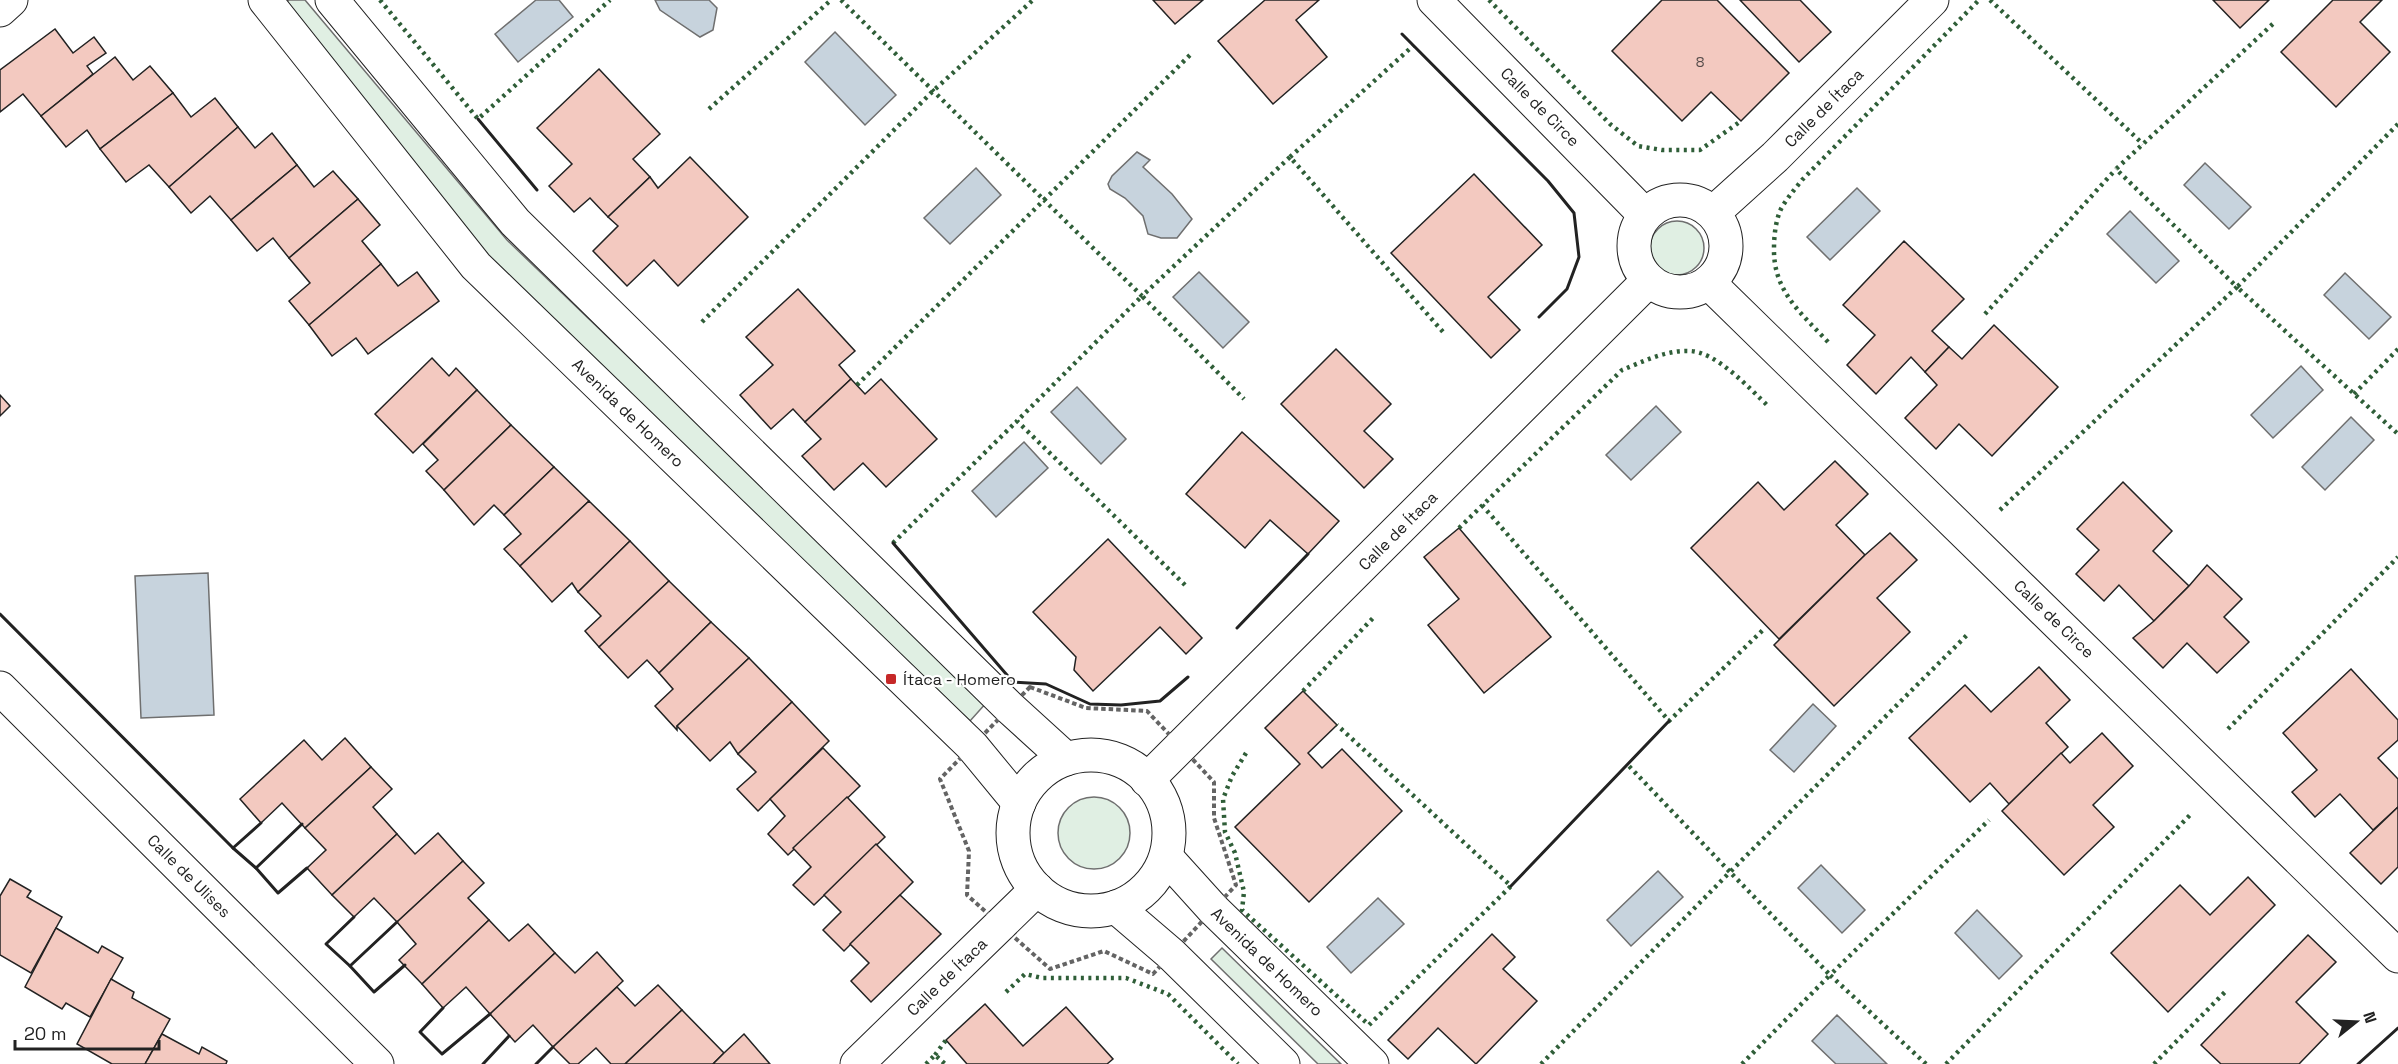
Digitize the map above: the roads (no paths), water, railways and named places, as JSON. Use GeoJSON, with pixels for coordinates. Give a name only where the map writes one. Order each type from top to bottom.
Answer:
{"type":"FeatureCollection","features":[{"type":"Feature","properties":{"kind":"street"},"geometry":{"type":"LineString","coordinates":[[0,10],[11,0]]}},
{"type":"Feature","properties":{"kind":"street","name":"Avenida de Homero"},"geometry":{"type":"LineString","coordinates":[[265,0],[476,266],[972,746],[1019,802]]}},
{"type":"Feature","properties":{"kind":"street"},"geometry":{"type":"LineString","coordinates":[[332,0],[515,222],[1010,708],[1066,759]]}},
{"type":"Feature","properties":{"kind":"street","name":"Calle de Circe"},"geometry":{"type":"LineString","coordinates":[[1434,0],[1645,215]]}},
{"type":"Feature","properties":{"kind":"street","name":"Calle de Ítaca"},"geometry":{"type":"LineString","coordinates":[[1713,213],[1775,157],[1932,0]]}},
{"type":"Feature","properties":{"kind":"street"},"geometry":{"type":"LineString","coordinates":[[1670,200],[1685,200],[1700,204],[1713,213],[1725,236],[1726,249],[1724,262],[1709,283],[1698,290],[1685,293],[1659,289],[1648,281],[1637,263],[1633,242],[1636,228],[1645,215],[1656,206],[1670,200]]}},
{"type":"Feature","properties":{"kind":"street","name":"Calle de Ítaca"},"geometry":{"type":"LineString","coordinates":[[1148,780],[1648,281]]}},
{"type":"Feature","properties":{"kind":"street","name":"Calle de Circe"},"geometry":{"type":"LineString","coordinates":[[1709,283],[2398,956]]}},
{"type":"Feature","properties":{"kind":"street","name":"Calle de Ulises"},"geometry":{"type":"LineString","coordinates":[[0,688],[377,1064]]}},
{"type":"Feature","properties":{"kind":"street"},"geometry":{"type":"LineString","coordinates":[[1087,755],[1110,758],[1130,766],[1148,780],[1160,797],[1167,816],[1169,836],[1166,856],[1155,878],[1138,896],[1116,907],[1095,912],[1074,909],[1054,902],[1036,890],[1022,871],[1015,848],[1013,825],[1019,802],[1031,783],[1046,769],[1066,759],[1087,755]]}},
{"type":"Feature","properties":{"kind":"street","name":"Avenida de Homero"},"geometry":{"type":"LineString","coordinates":[[1166,856],[1213,909],[1372,1064]]}},
{"type":"Feature","properties":{"kind":"street","name":"Calle de Ítaca"},"geometry":{"type":"LineString","coordinates":[[857,1064],[1036,890]]}},
{"type":"Feature","properties":{"kind":"street"},"geometry":{"type":"LineString","coordinates":[[1116,907],[1171,954],[1283,1064]]}},
{"type":"Feature","properties":{"kind":"place","name":"Ítaca - Homero"},"geometry":{"type":"Point","coordinates":[891,679]}}]}
